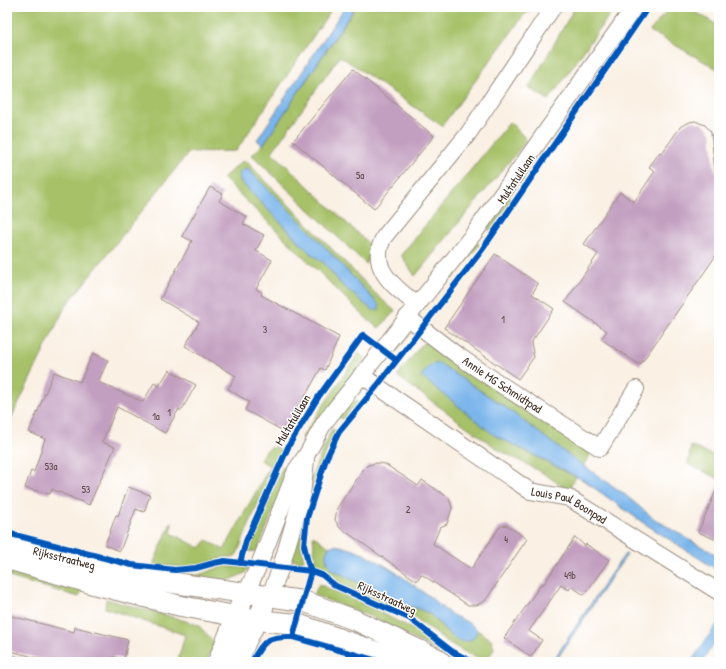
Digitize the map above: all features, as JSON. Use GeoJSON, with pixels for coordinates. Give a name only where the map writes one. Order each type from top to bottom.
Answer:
{"type":"FeatureCollection","features":[{"type":"Feature","properties":{"kind":"street"},"geometry":{"type":"LineString","coordinates":[[412,311],[384,273],[378,261],[379,246],[384,237],[468,134],[553,7]]}},
{"type":"Feature","properties":{"kind":"street","name":"Multatulilaan"},"geometry":{"type":"LineString","coordinates":[[246,593],[259,565],[296,470],[307,454],[324,423],[475,232],[634,7]]}},
{"type":"Feature","properties":{"kind":"street","name":"Annie MG Schmidtpad"},"geometry":{"type":"LineString","coordinates":[[412,311],[457,355],[600,448],[636,389]]}},
{"type":"Feature","properties":{"kind":"street","name":"Louis Paul Boonpad"},"geometry":{"type":"LineString","coordinates":[[361,376],[530,491],[569,498],[719,592]]}},
{"type":"Feature","properties":{"kind":"street","name":"Multatulilaan"},"geometry":{"type":"LineString","coordinates":[[270,596],[281,567],[302,495],[307,454]]}},
{"type":"Feature","properties":{"kind":"street","name":"Rijksstraatweg"},"geometry":{"type":"LineString","coordinates":[[7,544],[152,580],[293,599],[317,605],[355,620],[436,658],[441,662]]}},
{"type":"Feature","properties":{"kind":"street","name":"Rijksstraatweg"},"geometry":{"type":"LineString","coordinates":[[7,559],[93,584],[181,606],[257,620],[296,624],[404,662]]}},
{"type":"Feature","properties":{"kind":"street"},"geometry":{"type":"LineString","coordinates":[[218,662],[246,593]]}},
{"type":"Feature","properties":{"kind":"street"},"geometry":{"type":"LineString","coordinates":[[237,662],[270,596]]}},
{"type":"Feature","properties":{"kind":"green space"},"geometry":{"type":"Polygon","coordinates":[[[7,7],[333,7],[236,151],[189,152],[65,307],[7,427],[7,7]]]}},
{"type":"Feature","properties":{"kind":"green space"},"geometry":{"type":"Polygon","coordinates":[[[356,7],[535,7],[524,15],[442,126],[340,56],[272,152],[372,247],[366,264],[252,155],[263,145],[356,7]]]}},
{"type":"Feature","properties":{"kind":"green space"},"geometry":{"type":"Polygon","coordinates":[[[575,7],[615,7],[549,100],[529,88],[575,7]]]}},
{"type":"Feature","properties":{"kind":"green space"},"geometry":{"type":"Polygon","coordinates":[[[670,7],[687,7],[719,26],[719,70],[650,31],[670,7]]]}},
{"type":"Feature","properties":{"kind":"green space"},"geometry":{"type":"Polygon","coordinates":[[[510,122],[527,140],[415,276],[401,255],[510,122]]]}},
{"type":"Feature","properties":{"kind":"green space"},"geometry":{"type":"Polygon","coordinates":[[[246,161],[379,297],[395,311],[379,328],[368,320],[223,178],[241,162],[246,161]],[[245,169],[241,181],[310,253],[324,263],[341,284],[379,305],[310,231],[249,170],[245,169]]]}},
{"type":"Feature","properties":{"kind":"green space"},"geometry":{"type":"Polygon","coordinates":[[[507,196],[512,199],[490,231],[485,226],[507,196]]]}},
{"type":"Feature","properties":{"kind":"green space"},"geometry":{"type":"Polygon","coordinates":[[[475,241],[479,245],[452,279],[449,276],[475,241]]]}},
{"type":"Feature","properties":{"kind":"green space"},"geometry":{"type":"Polygon","coordinates":[[[408,328],[411,332],[395,354],[393,348],[408,328]]]}},
{"type":"Feature","properties":{"kind":"green space"},"geometry":{"type":"Polygon","coordinates":[[[429,341],[592,451],[583,466],[505,407],[439,363],[494,435],[576,477],[568,490],[543,473],[499,450],[397,376],[423,343],[429,341]]]}},
{"type":"Feature","properties":{"kind":"green space"},"geometry":{"type":"Polygon","coordinates":[[[359,353],[365,359],[305,443],[302,437],[359,353]]]}},
{"type":"Feature","properties":{"kind":"green space"},"geometry":{"type":"Polygon","coordinates":[[[353,399],[358,402],[342,419],[337,416],[353,399]]]}},
{"type":"Feature","properties":{"kind":"green space"},"geometry":{"type":"Polygon","coordinates":[[[332,429],[336,431],[315,478],[302,521],[301,546],[304,561],[292,560],[298,521],[310,479],[332,429]]]}},
{"type":"Feature","properties":{"kind":"green space"},"geometry":{"type":"Polygon","coordinates":[[[691,446],[719,458],[719,479],[688,464],[691,446]]]}},
{"type":"Feature","properties":{"kind":"green space"},"geometry":{"type":"Polygon","coordinates":[[[276,447],[282,451],[270,474],[237,554],[234,557],[225,557],[200,565],[183,567],[154,565],[172,521],[171,533],[200,548],[207,540],[224,550],[270,466],[260,460],[266,451],[270,448],[276,447]]]}},
{"type":"Feature","properties":{"kind":"green space"},"geometry":{"type":"Polygon","coordinates":[[[283,466],[290,469],[257,552],[249,551],[283,466]]]}},
{"type":"Feature","properties":{"kind":"green space"},"geometry":{"type":"Polygon","coordinates":[[[313,535],[329,547],[327,562],[332,570],[406,605],[422,610],[432,616],[451,636],[477,630],[492,640],[494,649],[487,660],[468,654],[448,642],[408,613],[338,583],[317,569],[318,565],[315,564],[313,535]]]}},
{"type":"Feature","properties":{"kind":"green space"},"geometry":{"type":"Polygon","coordinates":[[[223,566],[250,568],[245,573],[230,580],[189,579],[130,568],[196,576],[223,566]]]}},
{"type":"Feature","properties":{"kind":"green space"},"geometry":{"type":"Polygon","coordinates":[[[13,568],[82,589],[79,597],[9,577],[13,568]]]}},
{"type":"Feature","properties":{"kind":"green space"},"geometry":{"type":"Polygon","coordinates":[[[319,584],[419,632],[460,662],[457,662],[372,617],[314,595],[319,584]]]}},
{"type":"Feature","properties":{"kind":"green space"},"geometry":{"type":"Polygon","coordinates":[[[106,599],[198,625],[215,643],[206,662],[178,660],[185,635],[105,608],[106,599]]]}},
{"type":"Feature","properties":{"kind":"water"},"geometry":{"type":"Polygon","coordinates":[[[345,7],[355,7],[263,145],[257,140],[345,7]]]}},
{"type":"Feature","properties":{"kind":"water"},"geometry":{"type":"Polygon","coordinates":[[[245,169],[249,170],[310,231],[379,305],[379,310],[372,310],[341,284],[324,263],[310,253],[240,181],[239,173],[245,169]]]}},
{"type":"Feature","properties":{"kind":"water"},"geometry":{"type":"Polygon","coordinates":[[[439,363],[505,407],[574,459],[623,493],[653,518],[719,556],[719,571],[642,522],[583,480],[494,435],[421,376],[430,365],[439,363]]]}},
{"type":"Feature","properties":{"kind":"water"},"geometry":{"type":"Polygon","coordinates":[[[334,545],[360,552],[385,565],[430,597],[449,613],[474,627],[477,630],[475,636],[469,641],[460,641],[452,637],[428,613],[386,596],[332,569],[327,561],[326,553],[329,547],[334,545]]]}},
{"type":"Feature","properties":{"kind":"water"},"geometry":{"type":"Polygon","coordinates":[[[625,554],[627,555],[555,662],[552,662],[612,572],[625,554]]]}},
{"type":"Feature","properties":{"kind":"water"},"geometry":{"type":"Polygon","coordinates":[[[719,621],[719,637],[701,662],[691,662],[719,621]]]}},
{"type":"Feature","properties":{"kind":"water"},"geometry":{"type":"Polygon","coordinates":[[[7,655],[36,662],[7,662],[7,655]]]}},
{"type":"Feature","properties":{"kind":"building"},"geometry":{"type":"Polygon","coordinates":[[[353,69],[434,136],[374,209],[293,141],[353,69]]]}},
{"type":"Feature","properties":{"kind":"building"},"geometry":{"type":"Polygon","coordinates":[[[695,121],[705,125],[711,132],[715,173],[719,168],[719,251],[640,365],[601,339],[607,331],[565,302],[598,254],[584,244],[620,192],[634,202],[655,171],[649,167],[660,152],[662,153],[681,126],[695,121]]]}},
{"type":"Feature","properties":{"kind":"building"},"geometry":{"type":"Polygon","coordinates":[[[210,187],[223,194],[219,201],[247,217],[243,224],[264,235],[256,251],[272,260],[256,289],[262,292],[261,295],[339,337],[325,370],[321,368],[285,432],[245,410],[249,402],[228,389],[236,376],[185,346],[199,322],[160,299],[192,241],[182,236],[210,187]]]}},
{"type":"Feature","properties":{"kind":"building"},"geometry":{"type":"Polygon","coordinates":[[[495,254],[538,284],[532,294],[554,309],[531,343],[534,357],[518,379],[444,328],[495,254]]]}},
{"type":"Feature","properties":{"kind":"building"},"geometry":{"type":"Polygon","coordinates":[[[93,353],[108,360],[98,382],[143,402],[154,383],[159,386],[169,370],[196,385],[181,411],[179,409],[165,433],[117,407],[102,442],[115,447],[89,505],[52,489],[50,494],[25,488],[31,471],[34,472],[45,439],[29,432],[54,372],[80,382],[93,353]]]}},
{"type":"Feature","properties":{"kind":"building"},"geometry":{"type":"Polygon","coordinates":[[[376,463],[385,464],[418,486],[422,480],[449,498],[452,508],[447,524],[440,527],[433,544],[471,569],[499,528],[502,526],[507,525],[527,539],[485,601],[477,605],[468,605],[421,574],[417,581],[339,527],[335,520],[337,508],[363,470],[368,465],[376,463]]]}},
{"type":"Feature","properties":{"kind":"building"},"geometry":{"type":"Polygon","coordinates":[[[719,484],[719,541],[698,532],[719,484]]]}},
{"type":"Feature","properties":{"kind":"building"},"geometry":{"type":"Polygon","coordinates":[[[128,487],[150,495],[144,512],[136,509],[120,551],[105,545],[116,515],[118,516],[128,487]]]}},
{"type":"Feature","properties":{"kind":"building"},"geometry":{"type":"Polygon","coordinates":[[[575,537],[585,546],[586,544],[609,560],[584,595],[571,586],[569,590],[561,585],[529,631],[542,640],[531,657],[504,638],[542,583],[544,584],[575,537]]]}},
{"type":"Feature","properties":{"kind":"building"},"geometry":{"type":"Polygon","coordinates":[[[7,615],[74,632],[75,627],[128,640],[124,659],[113,657],[112,662],[52,662],[7,650],[7,615]]]}},
{"type":"Feature","properties":{"kind":"cycle path"},"geometry":{"type":"LineString","coordinates":[[311,571],[304,545],[307,518],[326,459],[339,432],[377,386],[482,250],[646,10],[650,7]]}},
{"type":"Feature","properties":{"kind":"cycle path"},"geometry":{"type":"LineString","coordinates":[[240,563],[246,541],[289,445],[319,396],[363,335],[396,360]]}},
{"type":"Feature","properties":{"kind":"cycle path"},"geometry":{"type":"LineString","coordinates":[[7,533],[132,565],[175,570],[196,568],[225,561],[311,571],[322,575],[336,586],[409,618],[453,652],[472,662]]}},
{"type":"Feature","properties":{"kind":"cycle path"},"geometry":{"type":"LineString","coordinates":[[252,662],[263,644],[267,641],[278,637],[293,637],[311,571]]}},
{"type":"Feature","properties":{"kind":"cycle path"},"geometry":{"type":"LineString","coordinates":[[293,637],[381,662]]}}]}
